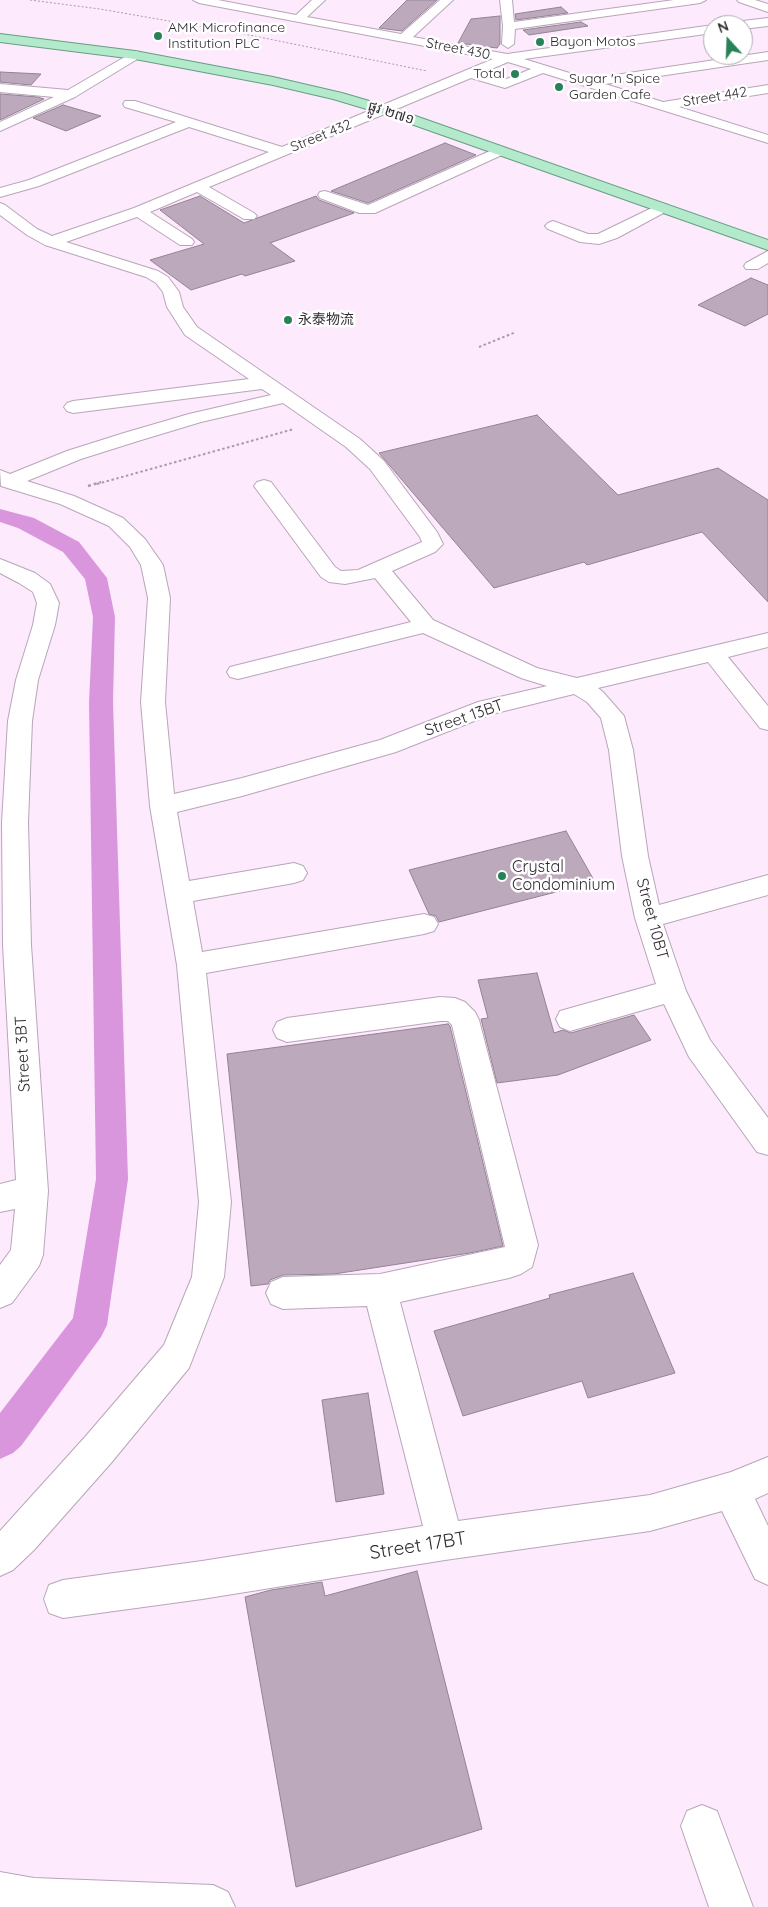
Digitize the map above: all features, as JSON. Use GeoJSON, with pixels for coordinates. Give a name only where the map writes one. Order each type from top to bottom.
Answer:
{"type":"FeatureCollection","features":[{"type":"Feature","properties":{"kind":"main road","name":"ផ្លូវ ២៧១"},"geometry":{"type":"LineString","coordinates":[[0,30],[147,48],[216,60],[289,75],[400,104],[664,202],[768,246]]}},
{"type":"Feature","properties":{"kind":"main road","name":"ផ្លូវ ២៧១"},"geometry":{"type":"LineString","coordinates":[[0,38],[135,55],[274,81],[337,96],[385,110],[499,151],[664,202]]}},
{"type":"Feature","properties":{"kind":"street","name":"Street 430"},"geometry":{"type":"LineString","coordinates":[[199,0],[507,58],[768,139]]}},
{"type":"Feature","properties":{"kind":"street"},"geometry":{"type":"LineString","coordinates":[[298,18],[318,0]]}},
{"type":"Feature","properties":{"kind":"street"},"geometry":{"type":"LineString","coordinates":[[404,38],[447,0]]}},
{"type":"Feature","properties":{"kind":"street"},"geometry":{"type":"LineString","coordinates":[[506,0],[509,26],[507,58]]}},
{"type":"Feature","properties":{"kind":"street"},"geometry":{"type":"LineString","coordinates":[[509,26],[700,0]]}},
{"type":"Feature","properties":{"kind":"street"},"geometry":{"type":"LineString","coordinates":[[743,0],[768,8]]}},
{"type":"Feature","properties":{"kind":"street"},"geometry":{"type":"LineString","coordinates":[[753,24],[768,22]]}},
{"type":"Feature","properties":{"kind":"street","name":"Street 432"},"geometry":{"type":"LineString","coordinates":[[51,242],[198,187],[507,58],[703,31]]}},
{"type":"Feature","properties":{"kind":"street"},"geometry":{"type":"LineString","coordinates":[[0,127],[70,94],[135,55]]}},
{"type":"Feature","properties":{"kind":"street"},"geometry":{"type":"LineString","coordinates":[[587,83],[768,56]]}},
{"type":"Feature","properties":{"kind":"street"},"geometry":{"type":"LineString","coordinates":[[466,76],[505,84],[543,69]]}},
{"type":"Feature","properties":{"kind":"street"},"geometry":{"type":"LineString","coordinates":[[0,88],[70,94]]}},
{"type":"Feature","properties":{"kind":"street","name":"Street 442"},"geometry":{"type":"LineString","coordinates":[[661,106],[768,89]]}},
{"type":"Feature","properties":{"kind":"street"},"geometry":{"type":"LineString","coordinates":[[130,104],[282,152]]}},
{"type":"Feature","properties":{"kind":"street"},"geometry":{"type":"LineString","coordinates":[[0,193],[34,183],[189,122]]}},
{"type":"Feature","properties":{"kind":"street"},"geometry":{"type":"LineString","coordinates":[[731,128],[759,123]]}},
{"type":"Feature","properties":{"kind":"street"},"geometry":{"type":"LineString","coordinates":[[325,195],[364,210],[370,210],[499,151]]}},
{"type":"Feature","properties":{"kind":"street"},"geometry":{"type":"LineString","coordinates":[[198,187],[250,216]]}},
{"type":"Feature","properties":{"kind":"street"},"geometry":{"type":"LineString","coordinates":[[553,226],[586,239],[599,239],[612,235],[664,202]]}},
{"type":"Feature","properties":{"kind":"street"},"geometry":{"type":"LineString","coordinates":[[0,208],[32,232],[51,242],[137,269],[162,280],[171,292],[175,307],[191,331],[353,444],[377,465],[430,536],[433,544],[428,548],[362,576],[336,577],[328,572],[264,486]]}},
{"type":"Feature","properties":{"kind":"street"},"geometry":{"type":"LineString","coordinates":[[139,210],[186,242]]}},
{"type":"Feature","properties":{"kind":"street"},"geometry":{"type":"LineString","coordinates":[[752,266],[768,256]]}},
{"type":"Feature","properties":{"kind":"street"},"geometry":{"type":"LineString","coordinates":[[73,407],[264,383]]}},
{"type":"Feature","properties":{"kind":"street"},"geometry":{"type":"LineString","coordinates":[[4,479],[131,437],[196,418],[284,397]]}},
{"type":"Feature","properties":{"kind":"street"},"geometry":{"type":"LineString","coordinates":[[0,1557],[91,1458],[177,1356],[208,1277],[215,1202],[191,965],[163,806],[154,702],[159,598],[152,564],[138,543],[116,522],[68,500],[4,479]]}},
{"type":"Feature","properties":{"kind":"street","name":"Street 3BT"},"geometry":{"type":"LineString","coordinates":[[0,565],[27,578],[42,589],[48,603],[44,625],[27,680],[7,823],[8,947],[32,1191],[27,1255],[0,1292]]}},
{"type":"Feature","properties":{"kind":"street"},"geometry":{"type":"LineString","coordinates":[[379,569],[425,625],[484,654],[529,673],[577,686]]}},
{"type":"Feature","properties":{"kind":"street"},"geometry":{"type":"LineString","coordinates":[[238,672],[425,625]]}},
{"type":"Feature","properties":{"kind":"street","name":"Street 13BT"},"geometry":{"type":"LineString","coordinates":[[163,806],[242,788],[388,746],[486,708],[713,652],[766,644]]}},
{"type":"Feature","properties":{"kind":"street"},"geometry":{"type":"LineString","coordinates":[[713,652],[768,722]]}},
{"type":"Feature","properties":{"kind":"street","name":"Street 10BT"},"geometry":{"type":"LineString","coordinates":[[577,686],[595,697],[612,716],[621,750],[635,856],[648,918],[672,991],[700,1048],[768,1142]]}},
{"type":"Feature","properties":{"kind":"street"},"geometry":{"type":"LineString","coordinates":[[180,894],[294,873]]}},
{"type":"Feature","properties":{"kind":"street"},"geometry":{"type":"LineString","coordinates":[[648,918],[768,885]]}},
{"type":"Feature","properties":{"kind":"street"},"geometry":{"type":"LineString","coordinates":[[191,965],[424,924]]}},
{"type":"Feature","properties":{"kind":"street"},"geometry":{"type":"LineString","coordinates":[[570,1019],[672,991]]}},
{"type":"Feature","properties":{"kind":"street"},"geometry":{"type":"LineString","coordinates":[[283,1293],[380,1290],[509,1264],[520,1256],[522,1245],[464,1020],[455,1010],[440,1008],[287,1030]]}},
{"type":"Feature","properties":{"kind":"street"},"geometry":{"type":"LineString","coordinates":[[0,1198],[32,1191]]}},
{"type":"Feature","properties":{"kind":"street"},"geometry":{"type":"LineString","coordinates":[[380,1290],[445,1542]]}},
{"type":"Feature","properties":{"kind":"street","name":"Street 17BT"},"geometry":{"type":"LineString","coordinates":[[63,1599],[650,1513],[730,1490],[768,1475]]}},
{"type":"Feature","properties":{"kind":"street"},"geometry":{"type":"LineString","coordinates":[[730,1490],[768,1566]]}},
{"type":"Feature","properties":{"kind":"street"},"geometry":{"type":"LineString","coordinates":[[702,1826],[731,1907]]}},
{"type":"Feature","properties":{"kind":"street"},"geometry":{"type":"LineString","coordinates":[[0,1894],[34,1900],[213,1907]]}},
{"type":"Feature","properties":{"kind":"path"},"geometry":{"type":"LineString","coordinates":[[30,0],[100,9],[230,31],[466,76]]}},
{"type":"Feature","properties":{"kind":"path"},"geometry":{"type":"LineString","coordinates":[[479,347],[516,332]]}},
{"type":"Feature","properties":{"kind":"path"},"geometry":{"type":"LineString","coordinates":[[83,487],[321,422]]}},
{"type":"Feature","properties":{"kind":"building"},"geometry":{"type":"Polygon","coordinates":[[[407,0],[437,0],[402,31],[379,28],[407,0]]]}},
{"type":"Feature","properties":{"kind":"building"},"geometry":{"type":"Polygon","coordinates":[[[561,7],[568,13],[516,20],[515,14],[561,7]]]}},
{"type":"Feature","properties":{"kind":"building"},"geometry":{"type":"Polygon","coordinates":[[[500,16],[500,44],[497,48],[458,43],[471,19],[500,16]]]}},
{"type":"Feature","properties":{"kind":"building"},"geometry":{"type":"Polygon","coordinates":[[[581,22],[588,26],[529,35],[523,30],[581,22]]]}},
{"type":"Feature","properties":{"kind":"building"},"geometry":{"type":"Polygon","coordinates":[[[0,72],[41,74],[31,85],[0,82],[0,72]]]}},
{"type":"Feature","properties":{"kind":"building"},"geometry":{"type":"Polygon","coordinates":[[[0,94],[38,97],[44,99],[0,120],[0,94]]]}},
{"type":"Feature","properties":{"kind":"building"},"geometry":{"type":"Polygon","coordinates":[[[63,105],[101,116],[66,131],[33,118],[63,105]]]}},
{"type":"Feature","properties":{"kind":"building"},"geometry":{"type":"Polygon","coordinates":[[[445,143],[476,155],[368,203],[331,191],[445,143]]]}},
{"type":"Feature","properties":{"kind":"building"},"geometry":{"type":"Polygon","coordinates":[[[200,196],[244,223],[316,196],[319,200],[354,213],[270,243],[295,261],[245,276],[242,274],[191,290],[150,260],[204,244],[160,210],[200,196]]]}},
{"type":"Feature","properties":{"kind":"building"},"geometry":{"type":"Polygon","coordinates":[[[751,278],[768,285],[768,314],[745,326],[698,305],[751,278]]]}},
{"type":"Feature","properties":{"kind":"building"},"geometry":{"type":"Polygon","coordinates":[[[537,415],[618,495],[718,468],[768,500],[768,602],[702,532],[587,565],[584,562],[494,588],[379,453],[537,415]]]}},
{"type":"Feature","properties":{"kind":"building","name":"Crystal Condominium"},"geometry":{"type":"Polygon","coordinates":[[[566,831],[595,882],[439,922],[436,916],[429,914],[409,870],[566,831]]]}},
{"type":"Feature","properties":{"kind":"building"},"geometry":{"type":"Polygon","coordinates":[[[537,973],[554,1033],[563,1030],[571,1033],[634,1015],[651,1040],[558,1075],[497,1083],[481,1019],[488,1018],[478,980],[537,973]]]}},
{"type":"Feature","properties":{"kind":"building"},"geometry":{"type":"Polygon","coordinates":[[[448,1024],[503,1246],[470,1253],[334,1274],[283,1275],[270,1280],[268,1284],[251,1286],[227,1054],[448,1024]]]}},
{"type":"Feature","properties":{"kind":"building"},"geometry":{"type":"Polygon","coordinates":[[[633,1273],[675,1373],[588,1398],[582,1381],[463,1416],[434,1331],[550,1298],[549,1295],[633,1273]]]}},
{"type":"Feature","properties":{"kind":"building"},"geometry":{"type":"Polygon","coordinates":[[[368,1393],[384,1494],[336,1502],[322,1400],[368,1393]]]}},
{"type":"Feature","properties":{"kind":"building"},"geometry":{"type":"Polygon","coordinates":[[[417,1571],[482,1829],[296,1887],[245,1597],[271,1590],[322,1582],[325,1596],[417,1571]]]}},
{"type":"Feature","properties":{"kind":"waterway"},"geometry":{"type":"LineString","coordinates":[[0,515],[26,523],[71,547],[96,578],[104,617],[101,702],[112,1179],[89,1325],[8,1433],[0,1440]]}},
{"type":"Feature","properties":{"kind":"place","name":"AMK Microfinance Institution PLC"},"geometry":{"type":"Point","coordinates":[158,36]}},
{"type":"Feature","properties":{"kind":"place","name":"Bayon Motos"},"geometry":{"type":"Point","coordinates":[540,42]}},
{"type":"Feature","properties":{"kind":"place","name":"Total"},"geometry":{"type":"Point","coordinates":[515,74]}},
{"type":"Feature","properties":{"kind":"place","name":"Sugar 'n Spice Garden Cafe"},"geometry":{"type":"Point","coordinates":[559,87]}},
{"type":"Feature","properties":{"kind":"place","name":"永泰物流"},"geometry":{"type":"Point","coordinates":[288,320]}},
{"type":"Feature","properties":{"kind":"place","name":"Crystal Condominium"},"geometry":{"type":"Point","coordinates":[502,876]}}]}
